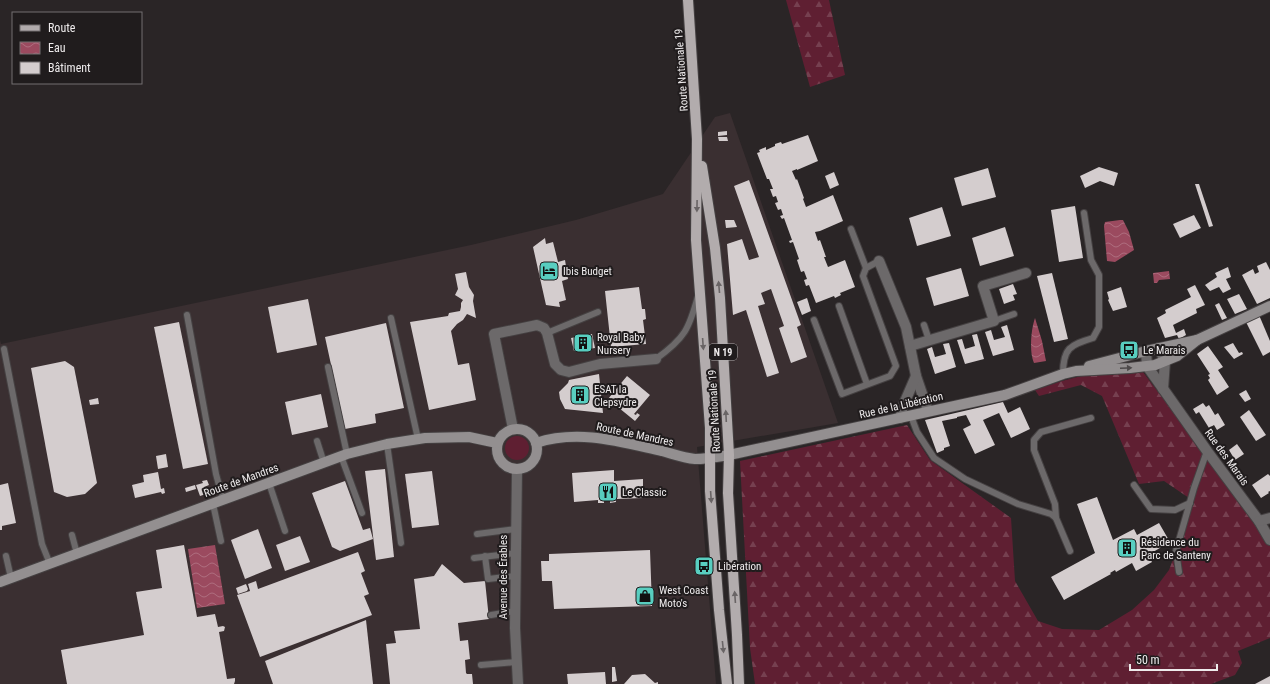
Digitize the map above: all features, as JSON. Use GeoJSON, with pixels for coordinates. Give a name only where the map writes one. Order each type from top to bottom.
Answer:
{"type":"FeatureCollection","features":[{"type":"Feature","properties":{"kind":"main road","name":"Route Nationale 19"},"geometry":{"type":"LineString","coordinates":[[688,0],[697,139],[696,240],[710,428],[710,491],[719,610],[727,684]]}},
{"type":"Feature","properties":{"kind":"main road","name":"Route Nationale 19"},"geometry":{"type":"LineString","coordinates":[[697,139],[715,248],[720,298],[729,455],[728,494],[739,684]]}},
{"type":"Feature","properties":{"kind":"street"},"geometry":{"type":"LineString","coordinates":[[879,261],[906,327],[916,376],[928,411]]}},
{"type":"Feature","properties":{"kind":"street"},"geometry":{"type":"LineString","coordinates":[[910,346],[994,321],[983,286],[1026,273]]}},
{"type":"Feature","properties":{"kind":"street","name":"Rue de la Libération"},"geometry":{"type":"LineString","coordinates":[[729,455],[1005,395],[1095,364],[1197,340],[1270,306]]}},
{"type":"Feature","properties":{"kind":"street"},"geometry":{"type":"LineString","coordinates":[[513,429],[494,334],[537,325],[544,328],[547,333],[555,364],[561,370],[569,372],[600,364],[656,359]]}},
{"type":"Feature","properties":{"kind":"street","name":"Rue de la Libération"},"geometry":{"type":"LineString","coordinates":[[1076,371],[1147,366],[1177,356],[1197,340]]}},
{"type":"Feature","properties":{"kind":"street"},"geometry":{"type":"LineString","coordinates":[[1159,348],[1165,361],[1163,389]]}},
{"type":"Feature","properties":{"kind":"street"},"geometry":{"type":"LineString","coordinates":[[1146,351],[1147,366]]}},
{"type":"Feature","properties":{"kind":"street","name":"Rue des Marais"},"geometry":{"type":"LineString","coordinates":[[1147,366],[1259,521],[1270,540]]}},
{"type":"Feature","properties":{"kind":"street"},"geometry":{"type":"LineString","coordinates":[[900,418],[903,406],[916,376]]}},
{"type":"Feature","properties":{"kind":"street"},"geometry":{"type":"LineString","coordinates":[[513,429],[525,430],[534,437],[536,443],[536,455],[534,461],[529,466],[517,470],[510,468],[500,461],[496,449],[497,443],[503,434],[513,429]]}},
{"type":"Feature","properties":{"kind":"street","name":"Route de Mandres"},"geometry":{"type":"LineString","coordinates":[[0,582],[344,455],[388,444],[418,439],[469,436],[497,443]]}},
{"type":"Feature","properties":{"kind":"street","name":"Route de Mandres"},"geometry":{"type":"LineString","coordinates":[[536,443],[561,437],[586,436],[608,439],[694,458],[710,458],[729,455]]}},
{"type":"Feature","properties":{"kind":"street","name":"Avenue des Érables"},"geometry":{"type":"LineString","coordinates":[[517,470],[515,611],[518,684]]}},
{"type":"Feature","properties":{"kind":"street"},"geometry":{"type":"LineString","coordinates":[[1259,521],[1270,518]]}},
{"type":"Feature","properties":{"kind":"lane"},"geometry":{"type":"LineString","coordinates":[[1063,374],[1063,360],[1071,347],[1093,338],[1099,327],[1100,275],[1091,260],[1084,213]]}},
{"type":"Feature","properties":{"kind":"lane"},"geometry":{"type":"LineString","coordinates":[[851,229],[866,268]]}},
{"type":"Feature","properties":{"kind":"lane"},"geometry":{"type":"LineString","coordinates":[[814,320],[842,394],[890,376],[896,366],[863,276],[866,268],[879,261]]}},
{"type":"Feature","properties":{"kind":"lane"},"geometry":{"type":"LineString","coordinates":[[656,359],[670,349],[684,335],[691,320],[699,291]]}},
{"type":"Feature","properties":{"kind":"lane"},"geometry":{"type":"LineString","coordinates":[[839,306],[867,384]]}},
{"type":"Feature","properties":{"kind":"lane"},"geometry":{"type":"LineString","coordinates":[[547,333],[598,312]]}},
{"type":"Feature","properties":{"kind":"lane"},"geometry":{"type":"LineString","coordinates":[[994,321],[1014,314]]}},
{"type":"Feature","properties":{"kind":"lane"},"geometry":{"type":"LineString","coordinates":[[187,315],[216,474],[221,541]]}},
{"type":"Feature","properties":{"kind":"lane"},"geometry":{"type":"LineString","coordinates":[[391,318],[418,439]]}},
{"type":"Feature","properties":{"kind":"lane"},"geometry":{"type":"LineString","coordinates":[[924,325],[929,340]]}},
{"type":"Feature","properties":{"kind":"lane"},"geometry":{"type":"LineString","coordinates":[[4,349],[42,544],[50,564]]}},
{"type":"Feature","properties":{"kind":"lane"},"geometry":{"type":"LineString","coordinates":[[328,367],[344,455],[362,513]]}},
{"type":"Feature","properties":{"kind":"lane"},"geometry":{"type":"LineString","coordinates":[[911,416],[917,432],[934,458],[965,479],[1018,504],[1051,514],[1056,518]]}},
{"type":"Feature","properties":{"kind":"lane"},"geometry":{"type":"LineString","coordinates":[[1070,551],[1056,518],[1055,504],[1034,450],[1034,440],[1041,432],[1091,418]]}},
{"type":"Feature","properties":{"kind":"lane"},"geometry":{"type":"LineString","coordinates":[[317,441],[324,462]]}},
{"type":"Feature","properties":{"kind":"lane"},"geometry":{"type":"LineString","coordinates":[[388,444],[401,543]]}},
{"type":"Feature","properties":{"kind":"lane"},"geometry":{"type":"LineString","coordinates":[[1179,572],[1176,551],[1207,451]]}},
{"type":"Feature","properties":{"kind":"lane"},"geometry":{"type":"LineString","coordinates":[[269,483],[285,531]]}},
{"type":"Feature","properties":{"kind":"lane"},"geometry":{"type":"LineString","coordinates":[[1134,485],[1152,509],[1175,510],[1190,503]]}},
{"type":"Feature","properties":{"kind":"lane"},"geometry":{"type":"LineString","coordinates":[[477,534],[516,529]]}},
{"type":"Feature","properties":{"kind":"lane"},"geometry":{"type":"LineString","coordinates":[[72,535],[77,554]]}},
{"type":"Feature","properties":{"kind":"lane"},"geometry":{"type":"LineString","coordinates":[[474,558],[516,553]]}},
{"type":"Feature","properties":{"kind":"lane"},"geometry":{"type":"LineString","coordinates":[[6,556],[11,578]]}},
{"type":"Feature","properties":{"kind":"lane"},"geometry":{"type":"LineString","coordinates":[[485,556],[488,579],[516,576]]}},
{"type":"Feature","properties":{"kind":"lane"},"geometry":{"type":"LineString","coordinates":[[491,614],[515,611]]}},
{"type":"Feature","properties":{"kind":"lane"},"geometry":{"type":"LineString","coordinates":[[481,665],[516,662]]}},
{"type":"Feature","properties":{"kind":"shaded area"},"geometry":{"type":"Polygon","coordinates":[[[730,113],[838,423],[697,447],[716,684],[0,684],[0,340],[1,344],[471,245],[576,220],[663,194],[715,117],[730,113]]]}},
{"type":"Feature","properties":{"kind":"green space"},"geometry":{"type":"Polygon","coordinates":[[[786,0],[829,0],[845,75],[810,87],[786,0]]]}},
{"type":"Feature","properties":{"kind":"green space"},"geometry":{"type":"Polygon","coordinates":[[[1133,370],[1143,372],[1270,540],[1270,638],[1238,651],[1242,663],[1235,675],[1211,684],[755,684],[750,648],[740,461],[907,425],[930,460],[1011,518],[1015,581],[1038,621],[1062,629],[1099,630],[1132,610],[1154,590],[1169,570],[1188,520],[1189,498],[1164,481],[1139,484],[1102,396],[1081,385],[1039,396],[1035,390],[1085,375],[1133,370]]]}},
{"type":"Feature","properties":{"kind":"green space"},"geometry":{"type":"Polygon","coordinates":[[[517,436],[525,440],[529,448],[525,456],[517,460],[509,456],[505,448],[509,440],[517,436]]]}},
{"type":"Feature","properties":{"kind":"water"},"geometry":{"type":"Polygon","coordinates":[[[1123,220],[1129,232],[1134,250],[1115,262],[1107,261],[1104,226],[1105,222],[1123,220]]]}},
{"type":"Feature","properties":{"kind":"water"},"geometry":{"type":"Polygon","coordinates":[[[1169,271],[1170,279],[1159,280],[1157,283],[1154,283],[1153,273],[1169,271]]]}},
{"type":"Feature","properties":{"kind":"water"},"geometry":{"type":"Polygon","coordinates":[[[1035,318],[1046,361],[1034,363],[1031,353],[1031,340],[1035,318]]]}},
{"type":"Feature","properties":{"kind":"water"},"geometry":{"type":"Polygon","coordinates":[[[215,545],[225,604],[197,608],[188,549],[215,545]]]}},
{"type":"Feature","properties":{"kind":"building"},"geometry":{"type":"Polygon","coordinates":[[[727,131],[727,135],[718,136],[718,132],[727,131]]]}},
{"type":"Feature","properties":{"kind":"building"},"geometry":{"type":"Polygon","coordinates":[[[808,135],[818,161],[792,171],[796,180],[797,179],[806,207],[833,195],[843,221],[815,232],[818,241],[820,240],[828,267],[845,260],[855,287],[840,293],[841,295],[835,298],[834,296],[816,303],[809,285],[806,286],[804,280],[807,279],[804,271],[801,272],[797,260],[799,259],[793,242],[790,243],[789,241],[792,240],[784,218],[782,219],[780,216],[783,215],[781,209],[778,210],[775,203],[778,202],[776,196],[773,197],[770,189],[773,189],[769,179],[767,179],[757,153],[760,152],[759,150],[766,147],[766,150],[775,146],[775,144],[781,142],[782,144],[808,135]]]}},
{"type":"Feature","properties":{"kind":"building"},"geometry":{"type":"Polygon","coordinates":[[[718,137],[727,137],[728,141],[719,141],[718,137]]]}},
{"type":"Feature","properties":{"kind":"building"},"geometry":{"type":"Polygon","coordinates":[[[1099,167],[1118,173],[1114,186],[1100,181],[1085,188],[1080,176],[1099,167]]]}},
{"type":"Feature","properties":{"kind":"building"},"geometry":{"type":"Polygon","coordinates":[[[988,168],[996,197],[962,206],[954,178],[988,168]]]}},
{"type":"Feature","properties":{"kind":"building"},"geometry":{"type":"Polygon","coordinates":[[[834,172],[839,185],[830,189],[825,176],[834,172]]]}},
{"type":"Feature","properties":{"kind":"building"},"geometry":{"type":"Polygon","coordinates":[[[749,180],[801,325],[797,327],[807,357],[791,363],[779,328],[784,326],[771,289],[761,293],[765,304],[758,306],[779,373],[767,377],[746,310],[733,315],[727,244],[742,239],[749,260],[759,257],[734,186],[749,180]]]}},
{"type":"Feature","properties":{"kind":"building"},"geometry":{"type":"Polygon","coordinates":[[[1195,184],[1199,184],[1213,226],[1209,227],[1195,184]]]}},
{"type":"Feature","properties":{"kind":"building"},"geometry":{"type":"Polygon","coordinates":[[[1075,206],[1083,258],[1059,262],[1051,210],[1075,206]]]}},
{"type":"Feature","properties":{"kind":"building"},"geometry":{"type":"Polygon","coordinates":[[[942,207],[951,236],[917,246],[909,218],[942,207]]]}},
{"type":"Feature","properties":{"kind":"building"},"geometry":{"type":"Polygon","coordinates":[[[1194,215],[1201,228],[1180,238],[1173,224],[1194,215]]]}},
{"type":"Feature","properties":{"kind":"building"},"geometry":{"type":"Polygon","coordinates":[[[725,220],[734,220],[737,227],[726,228],[725,220]]]}},
{"type":"Feature","properties":{"kind":"building"},"geometry":{"type":"Polygon","coordinates":[[[1005,227],[1014,256],[980,266],[972,238],[1005,227]]]}},
{"type":"Feature","properties":{"kind":"building","name":"Ibis Budget"},"geometry":{"type":"Polygon","coordinates":[[[545,238],[546,244],[553,242],[558,262],[565,260],[568,279],[562,281],[566,300],[559,302],[560,307],[546,305],[533,247],[545,238]]]}},
{"type":"Feature","properties":{"kind":"building"},"geometry":{"type":"Polygon","coordinates":[[[1266,262],[1270,270],[1270,298],[1257,304],[1242,275],[1253,269],[1255,274],[1259,272],[1257,266],[1266,262]]]}},
{"type":"Feature","properties":{"kind":"building"},"geometry":{"type":"Polygon","coordinates":[[[1228,267],[1231,277],[1226,279],[1231,289],[1223,293],[1219,287],[1210,291],[1205,285],[1217,277],[1215,273],[1228,267]]]}},
{"type":"Feature","properties":{"kind":"building"},"geometry":{"type":"Polygon","coordinates":[[[961,268],[969,296],[934,306],[926,278],[961,268]]]}},
{"type":"Feature","properties":{"kind":"building"},"geometry":{"type":"Polygon","coordinates":[[[466,272],[469,287],[474,295],[473,301],[476,318],[467,314],[451,331],[458,365],[469,363],[476,400],[429,410],[410,322],[448,316],[449,313],[460,311],[463,300],[455,295],[458,289],[455,274],[466,272]]]}},
{"type":"Feature","properties":{"kind":"building"},"geometry":{"type":"Polygon","coordinates":[[[1052,273],[1068,339],[1054,342],[1037,276],[1052,273]]]}},
{"type":"Feature","properties":{"kind":"building"},"geometry":{"type":"Polygon","coordinates":[[[1013,284],[1017,294],[1013,295],[1015,300],[1004,304],[999,289],[1013,284]]]}},
{"type":"Feature","properties":{"kind":"building"},"geometry":{"type":"Polygon","coordinates":[[[1195,285],[1205,305],[1196,309],[1197,313],[1173,325],[1176,333],[1184,329],[1186,335],[1179,339],[1177,335],[1165,338],[1157,318],[1166,313],[1165,310],[1191,297],[1187,289],[1195,285]]]}},
{"type":"Feature","properties":{"kind":"building"},"geometry":{"type":"Polygon","coordinates":[[[639,287],[642,309],[645,309],[646,319],[643,320],[646,344],[611,347],[605,291],[639,287]]]}},
{"type":"Feature","properties":{"kind":"building"},"geometry":{"type":"Polygon","coordinates":[[[1121,287],[1127,307],[1113,311],[1108,300],[1107,292],[1121,287]]]}},
{"type":"Feature","properties":{"kind":"building"},"geometry":{"type":"Polygon","coordinates":[[[1239,294],[1247,309],[1235,314],[1227,299],[1239,294]]]}},
{"type":"Feature","properties":{"kind":"building"},"geometry":{"type":"Polygon","coordinates":[[[807,298],[811,311],[802,315],[797,302],[807,298]]]}},
{"type":"Feature","properties":{"kind":"building"},"geometry":{"type":"Polygon","coordinates":[[[308,299],[317,345],[277,353],[268,307],[308,299]]]}},
{"type":"Feature","properties":{"kind":"building"},"geometry":{"type":"Polygon","coordinates":[[[1219,303],[1227,318],[1222,320],[1215,305],[1219,303]]]}},
{"type":"Feature","properties":{"kind":"building"},"geometry":{"type":"Polygon","coordinates":[[[1259,315],[1270,341],[1270,352],[1263,356],[1246,322],[1259,315]]]}},
{"type":"Feature","properties":{"kind":"building"},"geometry":{"type":"Polygon","coordinates":[[[179,322],[208,464],[183,469],[154,327],[179,322]]]}},
{"type":"Feature","properties":{"kind":"building"},"geometry":{"type":"Polygon","coordinates":[[[386,323],[404,408],[375,414],[376,423],[345,429],[325,337],[386,323]]]}},
{"type":"Feature","properties":{"kind":"building"},"geometry":{"type":"Polygon","coordinates":[[[1007,325],[1014,350],[993,356],[985,332],[991,330],[994,340],[1005,337],[1001,327],[1007,325]]]}},
{"type":"Feature","properties":{"kind":"building","name":"Royal Baby Nursery"},"geometry":{"type":"Polygon","coordinates":[[[592,334],[595,348],[574,351],[571,338],[592,334]]]}},
{"type":"Feature","properties":{"kind":"building"},"geometry":{"type":"Polygon","coordinates":[[[977,334],[984,359],[965,364],[957,340],[962,339],[965,349],[975,346],[972,335],[977,334]]]}},
{"type":"Feature","properties":{"kind":"building"},"geometry":{"type":"Polygon","coordinates":[[[949,343],[956,367],[935,374],[927,349],[932,347],[935,357],[946,354],[943,344],[949,343]]]}},
{"type":"Feature","properties":{"kind":"building"},"geometry":{"type":"Polygon","coordinates":[[[1233,343],[1239,353],[1242,352],[1243,354],[1234,359],[1224,347],[1233,343]]]}},
{"type":"Feature","properties":{"kind":"building"},"geometry":{"type":"Polygon","coordinates":[[[1208,346],[1223,367],[1218,370],[1229,387],[1217,395],[1208,380],[1210,378],[1208,375],[1210,374],[1197,354],[1208,346]]]}},
{"type":"Feature","properties":{"kind":"building"},"geometry":{"type":"Polygon","coordinates":[[[65,361],[74,367],[97,483],[85,494],[67,497],[54,492],[31,368],[65,361]]]}},
{"type":"Feature","properties":{"kind":"building","name":"ESAT la Clepsydre"},"geometry":{"type":"Polygon","coordinates":[[[599,374],[603,413],[565,409],[560,399],[559,392],[569,380],[599,374]]]}},
{"type":"Feature","properties":{"kind":"building"},"geometry":{"type":"Polygon","coordinates":[[[627,376],[650,395],[634,414],[636,415],[637,413],[640,415],[635,421],[608,399],[627,376]]]}},
{"type":"Feature","properties":{"kind":"building"},"geometry":{"type":"Polygon","coordinates":[[[1246,390],[1251,399],[1245,402],[1239,394],[1246,390]]]}},
{"type":"Feature","properties":{"kind":"building"},"geometry":{"type":"Polygon","coordinates":[[[321,394],[328,427],[292,435],[285,402],[321,394]]]}},
{"type":"Feature","properties":{"kind":"building"},"geometry":{"type":"Polygon","coordinates":[[[98,398],[99,404],[90,405],[89,400],[98,398]]]}},
{"type":"Feature","properties":{"kind":"building"},"geometry":{"type":"Polygon","coordinates":[[[1003,402],[1008,413],[1020,407],[1030,429],[1011,438],[999,413],[983,420],[995,445],[975,454],[963,429],[971,425],[966,415],[957,417],[942,421],[950,446],[937,453],[925,420],[1003,402]]]}},
{"type":"Feature","properties":{"kind":"building"},"geometry":{"type":"Polygon","coordinates":[[[1203,403],[1206,407],[1209,405],[1215,415],[1218,413],[1225,425],[1217,430],[1214,425],[1209,428],[1199,412],[1196,414],[1193,409],[1203,403]]]}},
{"type":"Feature","properties":{"kind":"building"},"geometry":{"type":"Polygon","coordinates":[[[1249,410],[1266,435],[1256,441],[1240,417],[1249,410]]]}},
{"type":"Feature","properties":{"kind":"building"},"geometry":{"type":"Polygon","coordinates":[[[1237,444],[1244,454],[1235,460],[1229,450],[1237,444]]]}},
{"type":"Feature","properties":{"kind":"building"},"geometry":{"type":"Polygon","coordinates":[[[166,454],[168,467],[158,469],[156,456],[166,454]]]}},
{"type":"Feature","properties":{"kind":"building"},"geometry":{"type":"Polygon","coordinates":[[[385,469],[394,557],[376,560],[365,471],[385,469]]]}},
{"type":"Feature","properties":{"kind":"building","name":"Le Classic"},"geometry":{"type":"Polygon","coordinates":[[[614,470],[614,481],[643,479],[643,498],[616,499],[616,502],[610,503],[610,500],[604,500],[604,503],[598,503],[598,500],[574,502],[572,473],[614,470]]]}},
{"type":"Feature","properties":{"kind":"building"},"geometry":{"type":"Polygon","coordinates":[[[432,471],[439,525],[412,528],[405,474],[432,471]]]}},
{"type":"Feature","properties":{"kind":"building"},"geometry":{"type":"Polygon","coordinates":[[[158,472],[161,489],[164,488],[165,493],[162,494],[161,492],[135,498],[132,485],[144,482],[143,475],[158,472]]]}},
{"type":"Feature","properties":{"kind":"building"},"geometry":{"type":"Polygon","coordinates":[[[1268,474],[1270,476],[1270,491],[1261,498],[1252,485],[1268,474]]]}},
{"type":"Feature","properties":{"kind":"building"},"geometry":{"type":"Polygon","coordinates":[[[207,480],[209,485],[204,487],[206,494],[200,496],[196,485],[207,480]]]}},
{"type":"Feature","properties":{"kind":"building"},"geometry":{"type":"Polygon","coordinates":[[[345,481],[363,530],[370,528],[373,539],[340,551],[332,547],[312,493],[345,481]]]}},
{"type":"Feature","properties":{"kind":"building"},"geometry":{"type":"Polygon","coordinates":[[[8,483],[16,523],[2,526],[2,530],[0,530],[0,485],[8,483]]]}},
{"type":"Feature","properties":{"kind":"building"},"geometry":{"type":"Polygon","coordinates":[[[195,485],[196,489],[186,492],[185,488],[195,485]]]}},
{"type":"Feature","properties":{"kind":"building","name":"Résidence du Parc de Santeny"},"geometry":{"type":"Polygon","coordinates":[[[1097,497],[1113,540],[1134,529],[1137,535],[1159,523],[1170,542],[1148,555],[1152,562],[1136,571],[1132,563],[1116,572],[1115,570],[1110,573],[1111,574],[1064,600],[1051,577],[1095,553],[1077,504],[1097,497]]]}},
{"type":"Feature","properties":{"kind":"building"},"geometry":{"type":"Polygon","coordinates":[[[258,529],[272,568],[245,579],[231,540],[258,529]]]}},
{"type":"Feature","properties":{"kind":"building"},"geometry":{"type":"Polygon","coordinates":[[[300,536],[310,562],[285,571],[276,545],[300,536]]]}},
{"type":"Feature","properties":{"kind":"building"},"geometry":{"type":"Polygon","coordinates":[[[184,545],[197,617],[215,614],[218,627],[225,627],[224,631],[219,632],[227,679],[235,678],[234,684],[67,684],[61,650],[144,635],[136,592],[162,588],[156,550],[184,545]]]}},
{"type":"Feature","properties":{"kind":"building"},"geometry":{"type":"Polygon","coordinates":[[[650,550],[652,606],[554,609],[552,581],[542,581],[541,561],[549,561],[549,554],[650,550]]]}},
{"type":"Feature","properties":{"kind":"building"},"geometry":{"type":"Polygon","coordinates":[[[358,552],[365,571],[361,573],[369,594],[364,596],[372,615],[260,657],[237,595],[250,591],[248,584],[256,581],[258,589],[358,552]]]}},
{"type":"Feature","properties":{"kind":"building"},"geometry":{"type":"Polygon","coordinates":[[[442,564],[464,583],[485,581],[489,619],[458,623],[460,641],[468,640],[470,659],[465,660],[466,673],[472,674],[473,684],[390,684],[386,644],[396,643],[394,631],[420,629],[414,579],[434,576],[442,564]]]}},
{"type":"Feature","properties":{"kind":"building"},"geometry":{"type":"Polygon","coordinates":[[[246,584],[248,589],[247,591],[238,594],[236,588],[246,584]]]}},
{"type":"Feature","properties":{"kind":"building"},"geometry":{"type":"Polygon","coordinates":[[[366,620],[373,684],[273,684],[265,661],[366,620]]]}},
{"type":"Feature","properties":{"kind":"building"},"geometry":{"type":"Polygon","coordinates":[[[612,667],[615,667],[617,681],[612,682],[612,667]]]}},
{"type":"Feature","properties":{"kind":"building"},"geometry":{"type":"Polygon","coordinates":[[[605,672],[606,684],[568,684],[567,674],[605,672]]]}},
{"type":"Feature","properties":{"kind":"building"},"geometry":{"type":"Polygon","coordinates":[[[645,674],[655,683],[658,682],[658,684],[624,684],[632,675],[645,674]]]}},
{"type":"Feature","properties":{"kind":"building"},"geometry":{"type":"Polygon","coordinates":[[[1270,676],[1270,684],[1255,684],[1270,676]]]}},
{"type":"Feature","properties":{"kind":"place","name":"Ibis Budget"},"geometry":{"type":"Point","coordinates":[549,271]}},
{"type":"Feature","properties":{"kind":"place","name":"Royal Baby Nursery"},"geometry":{"type":"Point","coordinates":[583,343]}},
{"type":"Feature","properties":{"kind":"place","name":"Le Marais"},"geometry":{"type":"Point","coordinates":[1129,350]}},
{"type":"Feature","properties":{"kind":"place","name":"ESAT la Clepsydre"},"geometry":{"type":"Point","coordinates":[580,395]}},
{"type":"Feature","properties":{"kind":"place","name":"Le Classic"},"geometry":{"type":"Point","coordinates":[608,492]}},
{"type":"Feature","properties":{"kind":"place","name":"Résidence du Parc de Santeny"},"geometry":{"type":"Point","coordinates":[1127,548]}},
{"type":"Feature","properties":{"kind":"place","name":"Libération"},"geometry":{"type":"Point","coordinates":[704,566]}},
{"type":"Feature","properties":{"kind":"place","name":"West Coast Moto's"},"geometry":{"type":"Point","coordinates":[645,596]}}]}
